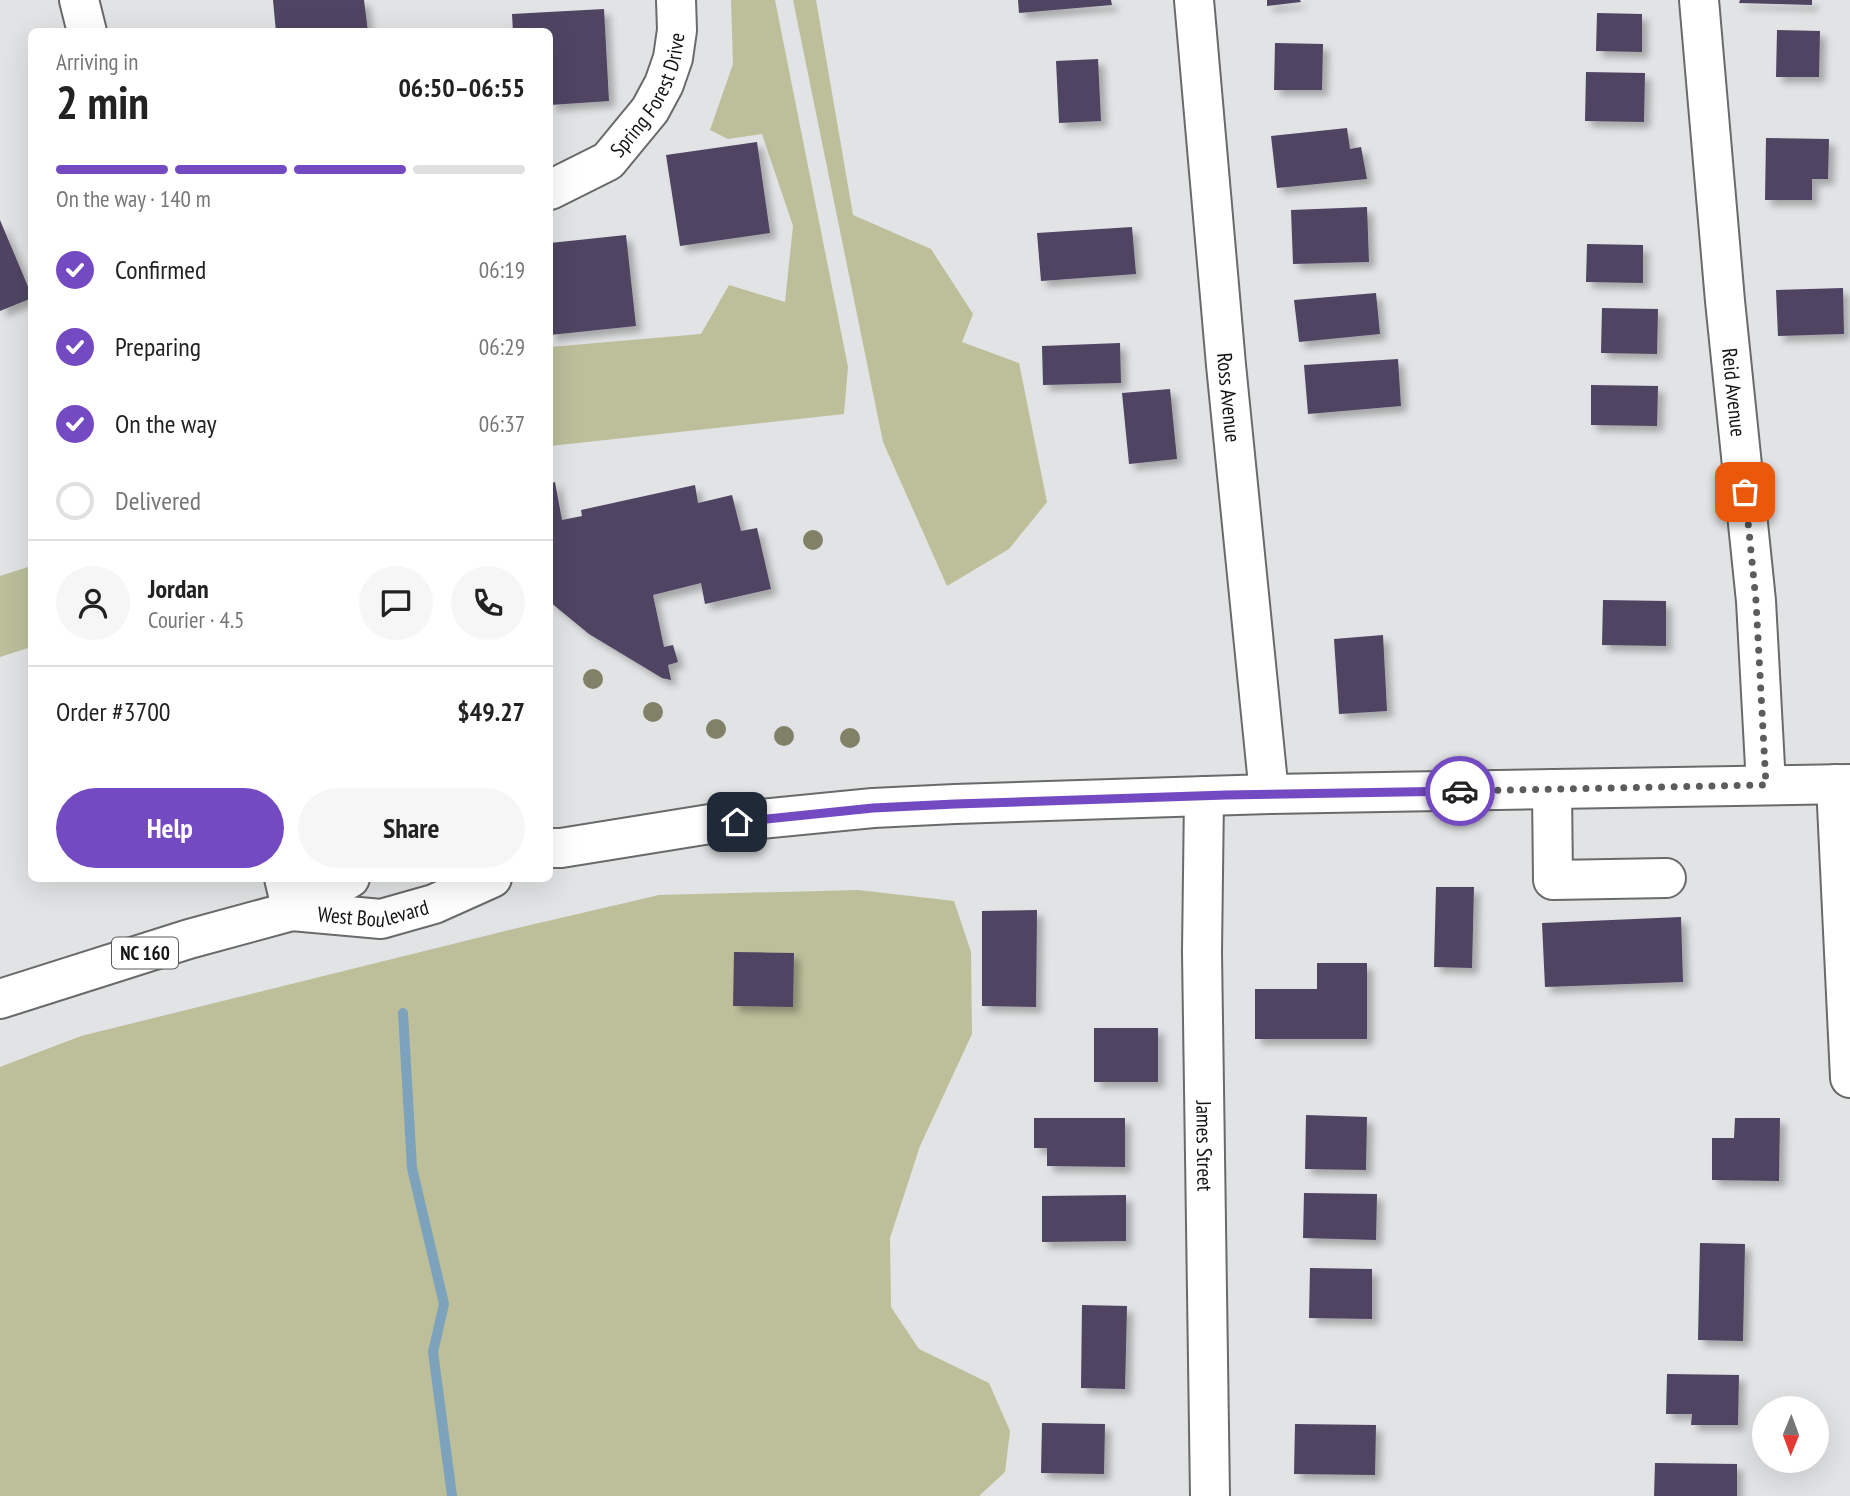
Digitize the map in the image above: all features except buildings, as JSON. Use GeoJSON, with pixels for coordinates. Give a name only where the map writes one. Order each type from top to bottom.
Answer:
{"type":"FeatureCollection","features":[{"type":"Feature","properties":{"kind":"street"},"geometry":{"type":"LineString","coordinates":[[79,0],[86,28]]}},
{"type":"Feature","properties":{"kind":"street","name":"Spring Forest Drive"},"geometry":{"type":"LineString","coordinates":[[553,188],[608,161],[650,110],[664,85],[673,58],[677,30],[676,0]]}},
{"type":"Feature","properties":{"kind":"street","name":"Ross Avenue"},"geometry":{"type":"LineString","coordinates":[[1194,0],[1269,794]]}},
{"type":"Feature","properties":{"kind":"street","name":"Reid Avenue"},"geometry":{"type":"LineString","coordinates":[[1699,0],[1725,301],[1756,601],[1766,785]]}},
{"type":"Feature","properties":{"kind":"street"},"geometry":{"type":"LineString","coordinates":[[553,850],[710,824],[873,808],[1269,794],[1843,784],[1850,1078]]}},
{"type":"Feature","properties":{"kind":"street"},"geometry":{"type":"LineString","coordinates":[[1552,789],[1553,880],[1666,878]]}},
{"type":"Feature","properties":{"kind":"street","name":"James Street"},"geometry":{"type":"LineString","coordinates":[[1204,796],[1202,952],[1210,1496]]}},
{"type":"Feature","properties":{"kind":"street","name":"West Boulevard"},"geometry":{"type":"LineString","coordinates":[[0,999],[189,939],[288,895],[335,882]]}},
{"type":"Feature","properties":{"kind":"street","name":"West Boulevard"},"geometry":{"type":"LineString","coordinates":[[288,895],[381,919],[434,904],[483,882]]}},
{"type":"Feature","properties":{"kind":"green space"},"geometry":{"type":"Polygon","coordinates":[[[731,0],[775,0],[848,367],[844,414],[553,446],[553,347],[701,334],[729,285],[785,302],[793,226],[762,134],[728,139],[710,130],[733,64],[731,0]]]}},
{"type":"Feature","properties":{"kind":"green space"},"geometry":{"type":"Polygon","coordinates":[[[793,0],[816,0],[853,215],[931,249],[973,314],[962,342],[1019,363],[1047,502],[1009,549],[947,586],[883,442],[793,0]]]}},
{"type":"Feature","properties":{"kind":"green space"},"geometry":{"type":"Polygon","coordinates":[[[28,567],[28,648],[0,657],[0,576],[28,567]]]}},
{"type":"Feature","properties":{"kind":"green space"},"geometry":{"type":"Polygon","coordinates":[[[858,890],[954,901],[971,952],[972,1034],[920,1146],[890,1238],[891,1307],[919,1349],[989,1383],[1010,1431],[1005,1472],[979,1496],[0,1496],[0,1067],[81,1036],[659,895],[858,890]]]}},
{"type":"Feature","properties":{"kind":"waterway"},"geometry":{"type":"LineString","coordinates":[[403,1013],[412,1168],[444,1304],[433,1352],[452,1496]]}},
{"type":"Feature","properties":{"kind":"way so far"},"geometry":{"type":"LineString","coordinates":[[1460,791],[1766,785],[1756,601],[1745,492]]}},
{"type":"Feature","properties":{"kind":"route"},"geometry":{"type":"LineString","coordinates":[[737,822],[873,808],[955,804],[1460,791]]}}]}
